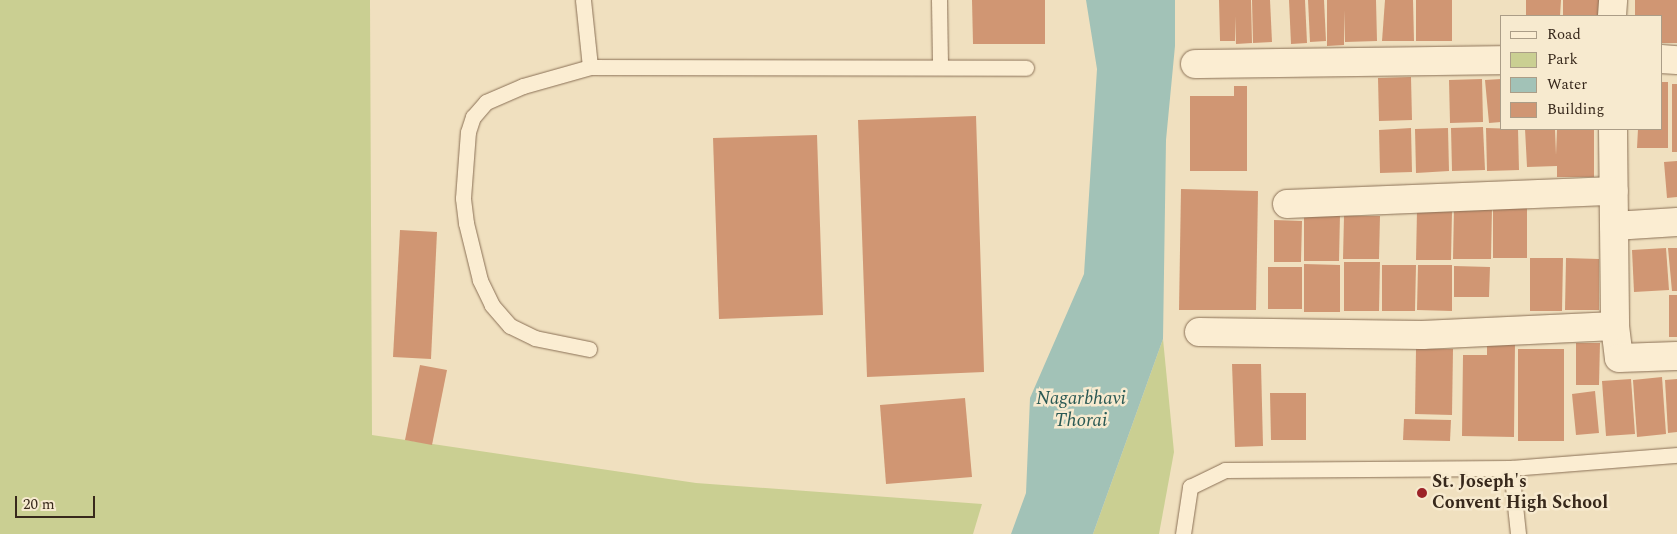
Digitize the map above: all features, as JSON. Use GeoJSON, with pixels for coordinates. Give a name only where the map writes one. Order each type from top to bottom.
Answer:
{"type":"FeatureCollection","features":[{"type":"Feature","properties":{"kind":"street"},"geometry":{"type":"LineString","coordinates":[[1612,15],[1613,0]]}},
{"type":"Feature","properties":{"kind":"street"},"geometry":{"type":"LineString","coordinates":[[1662,59],[1677,60]]}},
{"type":"Feature","properties":{"kind":"street"},"geometry":{"type":"LineString","coordinates":[[1195,64],[1500,60]]}},
{"type":"Feature","properties":{"kind":"street"},"geometry":{"type":"LineString","coordinates":[[1612,130],[1615,326],[1619,358],[1677,356]]}},
{"type":"Feature","properties":{"kind":"street"},"geometry":{"type":"LineString","coordinates":[[1287,204],[1614,191]]}},
{"type":"Feature","properties":{"kind":"street"},"geometry":{"type":"LineString","coordinates":[[1614,226],[1677,222]]}},
{"type":"Feature","properties":{"kind":"street"},"geometry":{"type":"LineString","coordinates":[[1199,332],[1422,335],[1615,326]]}},
{"type":"Feature","properties":{"kind":"lane"},"geometry":{"type":"LineString","coordinates":[[583,0],[590,67]]}},
{"type":"Feature","properties":{"kind":"lane"},"geometry":{"type":"LineString","coordinates":[[940,0],[940,66]]}},
{"type":"Feature","properties":{"kind":"lane"},"geometry":{"type":"LineString","coordinates":[[589,349],[535,338],[510,326],[492,305],[470,246],[463,198],[468,132],[473,117],[486,102],[523,86],[590,67],[940,66],[1026,68]]}},
{"type":"Feature","properties":{"kind":"lane"},"geometry":{"type":"LineString","coordinates":[[1183,534],[1190,487],[1225,470],[1511,468],[1677,455]]}},
{"type":"Feature","properties":{"kind":"lane"},"geometry":{"type":"LineString","coordinates":[[1511,468],[1518,534]]}},
{"type":"Feature","properties":{"kind":"green space"},"geometry":{"type":"Polygon","coordinates":[[[0,0],[370,0],[372,435],[696,483],[982,504],[973,534],[0,534],[0,0]]]}},
{"type":"Feature","properties":{"kind":"green space"},"geometry":{"type":"Polygon","coordinates":[[[1163,339],[1174,452],[1159,534],[1093,534],[1163,339]]]}},
{"type":"Feature","properties":{"kind":"water","name":"Nagarbhavi Thorai"},"geometry":{"type":"Polygon","coordinates":[[[1086,0],[1175,0],[1175,46],[1166,140],[1163,339],[1093,534],[1011,534],[1026,493],[1030,398],[1084,274],[1097,69],[1086,0]]]}},
{"type":"Feature","properties":{"kind":"building"},"geometry":{"type":"Polygon","coordinates":[[[972,0],[1045,0],[1045,44],[973,44],[972,0]]]}},
{"type":"Feature","properties":{"kind":"building"},"geometry":{"type":"Polygon","coordinates":[[[1219,0],[1251,0],[1252,43],[1236,44],[1235,16],[1235,41],[1220,41],[1219,0]]]}},
{"type":"Feature","properties":{"kind":"building"},"geometry":{"type":"Polygon","coordinates":[[[1252,0],[1270,0],[1272,42],[1253,43],[1252,0]]]}},
{"type":"Feature","properties":{"kind":"building"},"geometry":{"type":"Polygon","coordinates":[[[1289,0],[1305,0],[1307,43],[1291,44],[1289,0]]]}},
{"type":"Feature","properties":{"kind":"building"},"geometry":{"type":"Polygon","coordinates":[[[1308,0],[1324,0],[1326,41],[1310,42],[1308,0]]]}},
{"type":"Feature","properties":{"kind":"building"},"geometry":{"type":"Polygon","coordinates":[[[1327,0],[1376,0],[1377,41],[1345,42],[1344,10],[1344,45],[1327,46],[1327,0]]]}},
{"type":"Feature","properties":{"kind":"building"},"geometry":{"type":"Polygon","coordinates":[[[1385,0],[1413,0],[1414,41],[1382,41],[1385,0]]]}},
{"type":"Feature","properties":{"kind":"building"},"geometry":{"type":"Polygon","coordinates":[[[1416,0],[1452,0],[1452,41],[1416,41],[1416,0]]]}},
{"type":"Feature","properties":{"kind":"building"},"geometry":{"type":"Polygon","coordinates":[[[1526,0],[1561,0],[1560,15],[1526,15],[1526,0]]]}},
{"type":"Feature","properties":{"kind":"building"},"geometry":{"type":"Polygon","coordinates":[[[1563,0],[1600,0],[1600,15],[1563,15],[1563,0]]]}},
{"type":"Feature","properties":{"kind":"building"},"geometry":{"type":"Polygon","coordinates":[[[1635,0],[1677,0],[1677,43],[1662,43],[1662,15],[1635,15],[1635,0]]]}},
{"type":"Feature","properties":{"kind":"building"},"geometry":{"type":"Polygon","coordinates":[[[1411,77],[1412,120],[1379,121],[1378,78],[1411,77]]]}},
{"type":"Feature","properties":{"kind":"building"},"geometry":{"type":"Polygon","coordinates":[[[1482,79],[1483,122],[1450,123],[1449,80],[1482,79]]]}},
{"type":"Feature","properties":{"kind":"building"},"geometry":{"type":"Polygon","coordinates":[[[1500,79],[1500,122],[1489,123],[1485,80],[1500,79]]]}},
{"type":"Feature","properties":{"kind":"building"},"geometry":{"type":"Polygon","coordinates":[[[1662,82],[1668,82],[1668,148],[1637,148],[1638,130],[1662,130],[1662,82]]]}},
{"type":"Feature","properties":{"kind":"building"},"geometry":{"type":"Polygon","coordinates":[[[1672,84],[1677,84],[1677,152],[1672,152],[1672,84]]]}},
{"type":"Feature","properties":{"kind":"building"},"geometry":{"type":"Polygon","coordinates":[[[1234,86],[1247,86],[1247,171],[1190,171],[1190,96],[1234,96],[1234,86]]]}},
{"type":"Feature","properties":{"kind":"building"},"geometry":{"type":"Polygon","coordinates":[[[976,116],[984,372],[867,377],[858,120],[976,116]]]}},
{"type":"Feature","properties":{"kind":"building"},"geometry":{"type":"Polygon","coordinates":[[[1483,127],[1485,170],[1452,171],[1451,128],[1483,127]]]}},
{"type":"Feature","properties":{"kind":"building"},"geometry":{"type":"Polygon","coordinates":[[[1411,128],[1412,172],[1380,173],[1379,130],[1411,128]]]}},
{"type":"Feature","properties":{"kind":"building"},"geometry":{"type":"Polygon","coordinates":[[[1448,128],[1449,171],[1416,173],[1415,129],[1448,128]]]}},
{"type":"Feature","properties":{"kind":"building"},"geometry":{"type":"Polygon","coordinates":[[[1486,128],[1518,130],[1519,170],[1487,171],[1486,128]]]}},
{"type":"Feature","properties":{"kind":"building"},"geometry":{"type":"Polygon","coordinates":[[[1525,130],[1555,130],[1556,155],[1557,130],[1594,130],[1594,177],[1557,177],[1557,166],[1527,167],[1525,130]]]}},
{"type":"Feature","properties":{"kind":"building"},"geometry":{"type":"Polygon","coordinates":[[[817,135],[823,315],[719,319],[713,138],[817,135]]]}},
{"type":"Feature","properties":{"kind":"building"},"geometry":{"type":"Polygon","coordinates":[[[1677,161],[1677,197],[1667,198],[1664,162],[1677,161]]]}},
{"type":"Feature","properties":{"kind":"building"},"geometry":{"type":"Polygon","coordinates":[[[1181,189],[1258,191],[1256,310],[1179,310],[1181,189]]]}},
{"type":"Feature","properties":{"kind":"building"},"geometry":{"type":"Polygon","coordinates":[[[1454,207],[1492,207],[1491,259],[1453,259],[1454,207]]]}},
{"type":"Feature","properties":{"kind":"building"},"geometry":{"type":"Polygon","coordinates":[[[1493,208],[1527,208],[1527,258],[1493,258],[1493,208]]]}},
{"type":"Feature","properties":{"kind":"building"},"geometry":{"type":"Polygon","coordinates":[[[1417,210],[1452,211],[1451,260],[1416,260],[1417,210]]]}},
{"type":"Feature","properties":{"kind":"building"},"geometry":{"type":"Polygon","coordinates":[[[1304,214],[1340,214],[1339,261],[1304,261],[1304,214]]]}},
{"type":"Feature","properties":{"kind":"building"},"geometry":{"type":"Polygon","coordinates":[[[1344,216],[1380,216],[1379,259],[1343,259],[1344,216]]]}},
{"type":"Feature","properties":{"kind":"building"},"geometry":{"type":"Polygon","coordinates":[[[1274,220],[1302,221],[1301,262],[1274,262],[1274,220]]]}},
{"type":"Feature","properties":{"kind":"building"},"geometry":{"type":"Polygon","coordinates":[[[400,230],[437,232],[431,359],[393,357],[400,230]]]}},
{"type":"Feature","properties":{"kind":"building"},"geometry":{"type":"Polygon","coordinates":[[[1666,248],[1669,290],[1634,292],[1632,250],[1666,248]]]}},
{"type":"Feature","properties":{"kind":"building"},"geometry":{"type":"Polygon","coordinates":[[[1668,248],[1677,248],[1677,291],[1672,291],[1668,248]]]}},
{"type":"Feature","properties":{"kind":"building"},"geometry":{"type":"Polygon","coordinates":[[[1530,258],[1563,258],[1562,311],[1530,311],[1530,258]]]}},
{"type":"Feature","properties":{"kind":"building"},"geometry":{"type":"Polygon","coordinates":[[[1566,258],[1599,259],[1599,310],[1565,310],[1566,258]]]}},
{"type":"Feature","properties":{"kind":"building"},"geometry":{"type":"Polygon","coordinates":[[[1344,262],[1380,262],[1379,311],[1344,311],[1344,262]]]}},
{"type":"Feature","properties":{"kind":"building"},"geometry":{"type":"Polygon","coordinates":[[[1304,264],[1340,265],[1340,312],[1304,312],[1304,264]]]}},
{"type":"Feature","properties":{"kind":"building"},"geometry":{"type":"Polygon","coordinates":[[[1382,265],[1416,265],[1415,311],[1382,311],[1382,265]]]}},
{"type":"Feature","properties":{"kind":"building"},"geometry":{"type":"Polygon","coordinates":[[[1418,265],[1452,265],[1452,311],[1417,310],[1418,265]]]}},
{"type":"Feature","properties":{"kind":"building"},"geometry":{"type":"Polygon","coordinates":[[[1454,266],[1490,267],[1489,297],[1454,297],[1454,266]]]}},
{"type":"Feature","properties":{"kind":"building"},"geometry":{"type":"Polygon","coordinates":[[[1268,267],[1302,267],[1302,309],[1268,309],[1268,267]]]}},
{"type":"Feature","properties":{"kind":"building"},"geometry":{"type":"Polygon","coordinates":[[[1669,295],[1677,295],[1677,337],[1669,337],[1669,295]]]}},
{"type":"Feature","properties":{"kind":"building"},"geometry":{"type":"Polygon","coordinates":[[[1487,343],[1515,343],[1514,437],[1462,436],[1463,355],[1487,355],[1487,343]]]}},
{"type":"Feature","properties":{"kind":"building"},"geometry":{"type":"Polygon","coordinates":[[[1576,343],[1600,343],[1599,385],[1576,385],[1576,343]]]}},
{"type":"Feature","properties":{"kind":"building"},"geometry":{"type":"Polygon","coordinates":[[[1416,349],[1453,349],[1452,415],[1415,414],[1416,349]]]}},
{"type":"Feature","properties":{"kind":"building"},"geometry":{"type":"Polygon","coordinates":[[[1518,349],[1564,349],[1564,441],[1518,441],[1518,349]]]}},
{"type":"Feature","properties":{"kind":"building"},"geometry":{"type":"Polygon","coordinates":[[[1232,364],[1261,364],[1263,446],[1235,447],[1232,364]]]}},
{"type":"Feature","properties":{"kind":"building"},"geometry":{"type":"Polygon","coordinates":[[[420,365],[447,370],[432,445],[405,440],[420,365]]]}},
{"type":"Feature","properties":{"kind":"building"},"geometry":{"type":"Polygon","coordinates":[[[1662,377],[1666,434],[1637,437],[1633,380],[1662,377]]]}},
{"type":"Feature","properties":{"kind":"building"},"geometry":{"type":"Polygon","coordinates":[[[1631,379],[1635,434],[1606,436],[1602,381],[1631,379]]]}},
{"type":"Feature","properties":{"kind":"building"},"geometry":{"type":"Polygon","coordinates":[[[1677,379],[1677,432],[1668,433],[1665,380],[1677,379]]]}},
{"type":"Feature","properties":{"kind":"building"},"geometry":{"type":"Polygon","coordinates":[[[1595,391],[1599,433],[1576,435],[1572,394],[1595,391]]]}},
{"type":"Feature","properties":{"kind":"building"},"geometry":{"type":"Polygon","coordinates":[[[1270,393],[1306,393],[1306,440],[1271,440],[1270,393]]]}},
{"type":"Feature","properties":{"kind":"building"},"geometry":{"type":"Polygon","coordinates":[[[965,398],[972,477],[886,484],[880,405],[965,398]]]}},
{"type":"Feature","properties":{"kind":"building"},"geometry":{"type":"Polygon","coordinates":[[[1404,419],[1451,420],[1450,441],[1403,440],[1404,419]]]}},
{"type":"Feature","properties":{"kind":"place","name":"St. Joseph's Convent High School"},"geometry":{"type":"Point","coordinates":[1422,493]}}]}
